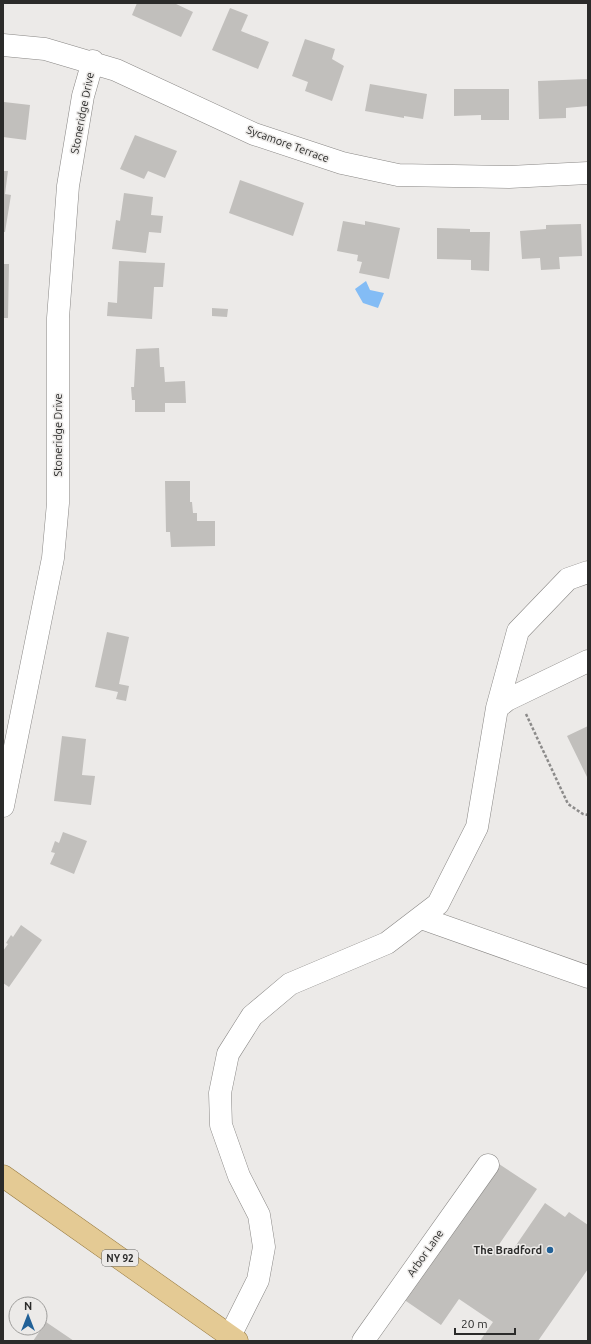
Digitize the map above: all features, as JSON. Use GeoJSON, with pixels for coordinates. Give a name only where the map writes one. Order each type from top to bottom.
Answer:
{"type":"FeatureCollection","features":[{"type":"Feature","properties":{"kind":"main road","name":"NY 92"},"geometry":{"type":"LineString","coordinates":[[3,1176],[234,1339]]}},
{"type":"Feature","properties":{"kind":"street","name":"Sycamore Terrace"},"geometry":{"type":"LineString","coordinates":[[3,45],[45,49],[92,61],[116,70],[254,134],[342,163],[398,175],[509,177],[588,173]]}},
{"type":"Feature","properties":{"kind":"street","name":"Stoneridge Drive"},"geometry":{"type":"LineString","coordinates":[[3,806],[53,558],[58,503],[58,318],[66,210],[68,186],[84,96],[92,61]]}},
{"type":"Feature","properties":{"kind":"street"},"geometry":{"type":"LineString","coordinates":[[234,1339],[258,1280],[264,1247],[259,1215],[239,1176],[221,1125],[220,1093],[228,1054],[252,1016],[290,984],[388,943],[438,904],[477,827],[518,631],[568,578],[588,572]]}},
{"type":"Feature","properties":{"kind":"street"},"geometry":{"type":"LineString","coordinates":[[502,704],[588,661]]}},
{"type":"Feature","properties":{"kind":"street"},"geometry":{"type":"LineString","coordinates":[[421,918],[588,977]]}},
{"type":"Feature","properties":{"kind":"street","name":"Arbor Lane"},"geometry":{"type":"LineString","coordinates":[[363,1341],[488,1165]]}},
{"type":"Feature","properties":{"kind":"path"},"geometry":{"type":"LineString","coordinates":[[502,704],[524,710],[568,804],[583,814],[588,815]]}},
{"type":"Feature","properties":{"kind":"water"},"geometry":{"type":"Polygon","coordinates":[[[366,281],[370,290],[384,293],[378,308],[363,303],[355,289],[366,281]]]}},
{"type":"Feature","properties":{"kind":"building"},"geometry":{"type":"Polygon","coordinates":[[[137,3],[174,3],[193,12],[181,37],[132,15],[137,3]]]}},
{"type":"Feature","properties":{"kind":"building"},"geometry":{"type":"Polygon","coordinates":[[[230,8],[248,15],[241,31],[269,42],[258,69],[212,50],[230,8]]]}},
{"type":"Feature","properties":{"kind":"building"},"geometry":{"type":"Polygon","coordinates":[[[305,39],[335,49],[332,59],[344,66],[332,101],[305,91],[308,82],[292,76],[305,39]]]}},
{"type":"Feature","properties":{"kind":"building"},"geometry":{"type":"Polygon","coordinates":[[[588,79],[588,106],[566,108],[566,118],[539,119],[538,81],[588,79]]]}},
{"type":"Feature","properties":{"kind":"building"},"geometry":{"type":"Polygon","coordinates":[[[370,84],[427,94],[423,119],[404,116],[404,118],[365,111],[370,84]]]}},
{"type":"Feature","properties":{"kind":"building"},"geometry":{"type":"Polygon","coordinates":[[[454,89],[509,89],[509,120],[481,120],[481,115],[454,116],[454,89]]]}},
{"type":"Feature","properties":{"kind":"building"},"geometry":{"type":"Polygon","coordinates":[[[4,102],[30,105],[26,140],[3,137],[4,102]]]}},
{"type":"Feature","properties":{"kind":"building"},"geometry":{"type":"Polygon","coordinates":[[[135,135],[177,151],[165,178],[148,171],[144,179],[120,169],[135,135]]]}},
{"type":"Feature","properties":{"kind":"building"},"geometry":{"type":"Polygon","coordinates":[[[3,171],[8,171],[5,194],[11,195],[5,232],[3,232],[3,171]]]}},
{"type":"Feature","properties":{"kind":"building"},"geometry":{"type":"Polygon","coordinates":[[[240,180],[304,203],[293,236],[229,213],[240,180]]]}},
{"type":"Feature","properties":{"kind":"building"},"geometry":{"type":"Polygon","coordinates":[[[124,193],[153,197],[151,215],[163,216],[161,233],[149,232],[146,253],[112,249],[116,220],[120,221],[124,193]]]}},
{"type":"Feature","properties":{"kind":"building"},"geometry":{"type":"Polygon","coordinates":[[[343,221],[365,225],[365,221],[400,228],[389,279],[359,273],[362,262],[357,261],[358,255],[337,251],[343,221]]]}},
{"type":"Feature","properties":{"kind":"building"},"geometry":{"type":"Polygon","coordinates":[[[581,224],[582,256],[559,257],[560,269],[541,270],[540,258],[522,259],[520,231],[546,229],[546,225],[581,224]]]}},
{"type":"Feature","properties":{"kind":"building"},"geometry":{"type":"Polygon","coordinates":[[[437,228],[470,229],[470,232],[490,232],[489,271],[471,270],[471,260],[437,259],[437,228]]]}},
{"type":"Feature","properties":{"kind":"building"},"geometry":{"type":"Polygon","coordinates":[[[119,261],[165,263],[163,287],[154,287],[152,319],[107,316],[108,302],[117,303],[119,261]]]}},
{"type":"Feature","properties":{"kind":"building"},"geometry":{"type":"Polygon","coordinates":[[[3,264],[9,264],[8,318],[3,318],[3,264]]]}},
{"type":"Feature","properties":{"kind":"building"},"geometry":{"type":"Polygon","coordinates":[[[212,308],[228,309],[227,317],[212,316],[212,308]]]}},
{"type":"Feature","properties":{"kind":"building"},"geometry":{"type":"Polygon","coordinates":[[[159,348],[160,367],[164,367],[165,382],[185,381],[186,403],[165,403],[165,412],[135,412],[135,400],[132,400],[131,387],[134,387],[136,349],[159,348]]]}},
{"type":"Feature","properties":{"kind":"building"},"geometry":{"type":"Polygon","coordinates":[[[165,481],[190,481],[190,502],[192,502],[193,513],[197,513],[197,521],[215,521],[215,546],[171,547],[170,532],[166,532],[165,481]]]}},
{"type":"Feature","properties":{"kind":"building"},"geometry":{"type":"Polygon","coordinates":[[[107,632],[129,637],[119,684],[129,686],[126,701],[116,699],[118,692],[95,687],[107,632]]]}},
{"type":"Feature","properties":{"kind":"building"},"geometry":{"type":"Polygon","coordinates":[[[588,726],[588,779],[567,736],[588,726]]]}},
{"type":"Feature","properties":{"kind":"building"},"geometry":{"type":"Polygon","coordinates":[[[62,736],[86,739],[82,775],[95,776],[91,805],[54,801],[62,736]]]}},
{"type":"Feature","properties":{"kind":"building"},"geometry":{"type":"Polygon","coordinates":[[[63,832],[87,841],[74,874],[50,864],[55,853],[51,852],[55,841],[59,843],[63,832]]]}},
{"type":"Feature","properties":{"kind":"building"},"geometry":{"type":"Polygon","coordinates":[[[21,925],[42,940],[9,987],[3,983],[3,951],[8,944],[6,943],[11,935],[13,937],[21,925]]]}},
{"type":"Feature","properties":{"kind":"building","name":"The Bradford"},"geometry":{"type":"Polygon","coordinates":[[[496,1162],[537,1189],[498,1246],[510,1254],[545,1203],[565,1217],[569,1212],[588,1225],[588,1269],[538,1341],[480,1341],[493,1322],[459,1299],[441,1325],[403,1299],[496,1162]]]}},
{"type":"Feature","properties":{"kind":"building"},"geometry":{"type":"Polygon","coordinates":[[[48,1323],[74,1341],[33,1341],[36,1336],[48,1336],[48,1323]]]}},
{"type":"Feature","properties":{"kind":"place","name":"The Bradford"},"geometry":{"type":"Point","coordinates":[550,1250]}}]}
